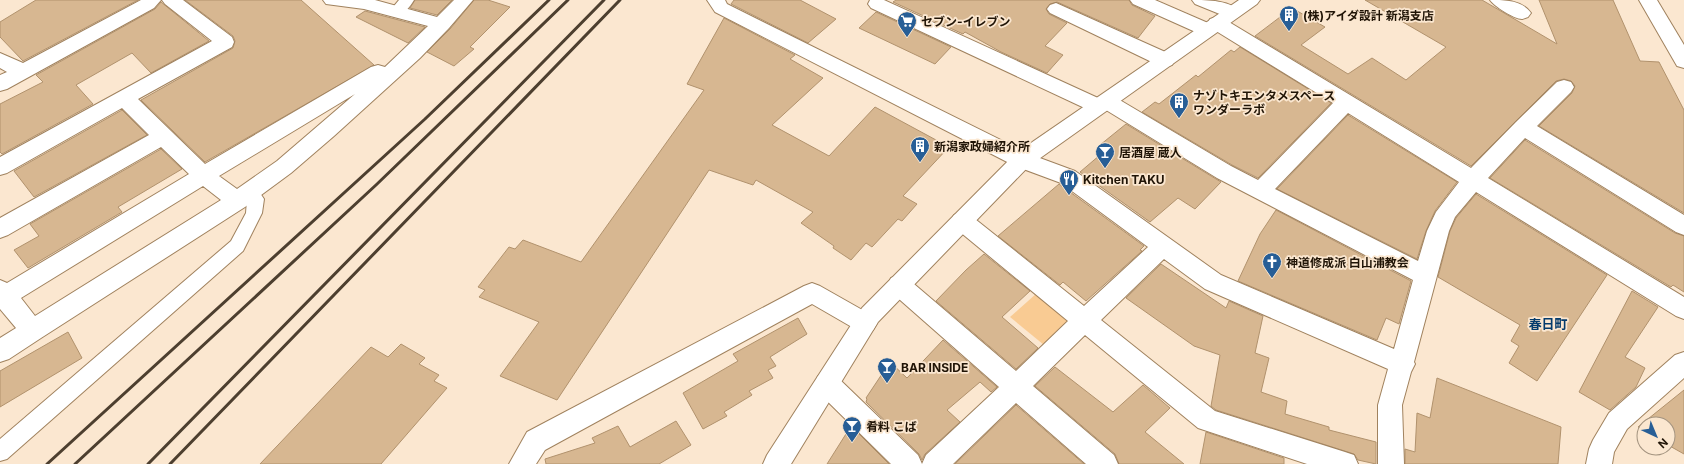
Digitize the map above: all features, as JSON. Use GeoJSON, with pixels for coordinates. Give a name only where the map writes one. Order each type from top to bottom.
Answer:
{"type":"FeatureCollection","features":[{"type":"Feature","properties":{"kind":"street"},"geometry":{"type":"LineString","coordinates":[[0,84],[148,4],[152,0]]}},
{"type":"Feature","properties":{"kind":"street"},"geometry":{"type":"LineString","coordinates":[[0,167],[224,42],[171,0]]}},
{"type":"Feature","properties":{"kind":"street"},"geometry":{"type":"LineString","coordinates":[[332,0],[402,6],[442,24]]}},
{"type":"Feature","properties":{"kind":"street"},"geometry":{"type":"LineString","coordinates":[[0,351],[244,196],[284,167],[327,131],[413,53],[464,0]]}},
{"type":"Feature","properties":{"kind":"street"},"geometry":{"type":"LineString","coordinates":[[716,0],[721,8],[1022,160],[1068,177],[1213,282],[1402,364]]}},
{"type":"Feature","properties":{"kind":"street"},"geometry":{"type":"LineString","coordinates":[[1139,0],[1219,22],[1346,102],[1684,309]]}},
{"type":"Feature","properties":{"kind":"street"},"geometry":{"type":"LineString","coordinates":[[1201,0],[1219,22]]}},
{"type":"Feature","properties":{"kind":"street"},"geometry":{"type":"LineString","coordinates":[[776,464],[870,315],[1022,160],[1251,0]]}},
{"type":"Feature","properties":{"kind":"street"},"geometry":{"type":"LineString","coordinates":[[1499,0],[1522,13]]}},
{"type":"Feature","properties":{"kind":"street"},"geometry":{"type":"LineString","coordinates":[[1648,0],[1684,61]]}},
{"type":"Feature","properties":{"kind":"street"},"geometry":{"type":"LineString","coordinates":[[877,4],[1102,104],[1224,172],[1426,276]]}},
{"type":"Feature","properties":{"kind":"street"},"geometry":{"type":"LineString","coordinates":[[1056,9],[1165,60]]}},
{"type":"Feature","properties":{"kind":"street"},"geometry":{"type":"LineString","coordinates":[[33,331],[1,295],[286,124],[413,53]]}},
{"type":"Feature","properties":{"kind":"street"},"geometry":{"type":"LineString","coordinates":[[0,60],[23,71]]}},
{"type":"Feature","properties":{"kind":"street"},"geometry":{"type":"LineString","coordinates":[[1391,464],[1390,405],[1438,231],[1447,212],[1473,180],[1523,127],[1564,87]]}},
{"type":"Feature","properties":{"kind":"street"},"geometry":{"type":"LineString","coordinates":[[124,98],[203,175],[244,196]]}},
{"type":"Feature","properties":{"kind":"street"},"geometry":{"type":"LineString","coordinates":[[1260,190],[1346,102]]}},
{"type":"Feature","properties":{"kind":"street"},"geometry":{"type":"LineString","coordinates":[[1523,127],[1684,226]]}},
{"type":"Feature","properties":{"kind":"street"},"geometry":{"type":"LineString","coordinates":[[0,229],[164,136]]}},
{"type":"Feature","properties":{"kind":"street"},"geometry":{"type":"LineString","coordinates":[[962,221],[1207,420],[1345,464]]}},
{"type":"Feature","properties":{"kind":"street"},"geometry":{"type":"LineString","coordinates":[[936,464],[1163,246]]}},
{"type":"Feature","properties":{"kind":"street"},"geometry":{"type":"LineString","coordinates":[[899,285],[1105,464]]}},
{"type":"Feature","properties":{"kind":"street"},"geometry":{"type":"LineString","coordinates":[[522,464],[536,441],[812,293],[865,323]]}},
{"type":"Feature","properties":{"kind":"street"},"geometry":{"type":"LineString","coordinates":[[1599,464],[1602,449],[1618,421],[1684,363]]}},
{"type":"Feature","properties":{"kind":"street"},"geometry":{"type":"LineString","coordinates":[[827,384],[909,464]]}},
{"type":"Feature","properties":{"kind":"lane"},"geometry":{"type":"LineString","coordinates":[[0,452],[238,246],[254,213],[256,199],[244,196]]}},
{"type":"Feature","properties":{"kind":"shaded area"},"geometry":{"type":"Polygon","coordinates":[[[1037,293],[1070,320],[1044,345],[1010,317],[1037,293]]]}},
{"type":"Feature","properties":{"kind":"building"},"geometry":{"type":"Polygon","coordinates":[[[36,0],[138,0],[23,61],[0,37],[0,22],[36,0]]]}},
{"type":"Feature","properties":{"kind":"building"},"geometry":{"type":"Polygon","coordinates":[[[185,0],[301,0],[374,65],[205,162],[141,100],[233,48],[235,41],[233,36],[185,0]]]}},
{"type":"Feature","properties":{"kind":"building"},"geometry":{"type":"Polygon","coordinates":[[[415,0],[452,0],[437,15],[410,8],[415,0]]]}},
{"type":"Feature","properties":{"kind":"building"},"geometry":{"type":"Polygon","coordinates":[[[474,0],[488,0],[510,7],[470,47],[474,49],[454,66],[427,52],[450,29],[474,0]]]}},
{"type":"Feature","properties":{"kind":"building"},"geometry":{"type":"Polygon","coordinates":[[[734,0],[800,0],[836,19],[808,43],[731,4],[734,0]]]}},
{"type":"Feature","properties":{"kind":"building"},"geometry":{"type":"Polygon","coordinates":[[[896,0],[1129,0],[1132,5],[1155,16],[1138,38],[1057,2],[1050,4],[1046,9],[1049,14],[1067,23],[1045,46],[1063,55],[1047,73],[1001,52],[965,32],[963,34],[893,2],[896,0]]]}},
{"type":"Feature","properties":{"kind":"building"},"geometry":{"type":"Polygon","coordinates":[[[1365,0],[1482,0],[1557,44],[1539,0],[1613,0],[1640,61],[1659,62],[1684,110],[1684,213],[1539,126],[1572,93],[1575,86],[1571,81],[1564,79],[1556,81],[1471,166],[1255,36],[1292,8],[1325,27],[1301,45],[1348,74],[1372,58],[1406,80],[1446,47],[1365,0]]]}},
{"type":"Feature","properties":{"kind":"building"},"geometry":{"type":"Polygon","coordinates":[[[161,2],[209,41],[151,73],[132,53],[76,85],[93,104],[2,154],[0,152],[0,104],[43,82],[36,75],[155,9],[161,2]]]}},
{"type":"Feature","properties":{"kind":"building"},"geometry":{"type":"Polygon","coordinates":[[[365,11],[425,27],[408,43],[356,17],[365,11]]]}},
{"type":"Feature","properties":{"kind":"building","name":"セブン-イレブン"},"geometry":{"type":"Polygon","coordinates":[[[876,12],[951,47],[935,64],[859,28],[876,12]]]}},
{"type":"Feature","properties":{"kind":"building"},"geometry":{"type":"Polygon","coordinates":[[[724,18],[795,55],[790,59],[823,78],[772,125],[829,156],[875,107],[949,147],[903,196],[917,204],[902,221],[898,219],[872,247],[866,243],[851,260],[801,223],[813,212],[756,180],[753,185],[709,170],[557,400],[500,376],[539,322],[479,297],[485,290],[478,287],[509,247],[515,249],[523,240],[581,262],[704,90],[687,84],[724,18]]]}},
{"type":"Feature","properties":{"kind":"building"},"geometry":{"type":"Polygon","coordinates":[[[1240,47],[1331,103],[1258,178],[1232,165],[1142,112],[1155,102],[1159,104],[1196,75],[1198,77],[1231,50],[1234,52],[1240,47]]]}},
{"type":"Feature","properties":{"kind":"building"},"geometry":{"type":"Polygon","coordinates":[[[122,110],[147,135],[34,197],[14,171],[122,110]]]}},
{"type":"Feature","properties":{"kind":"building"},"geometry":{"type":"Polygon","coordinates":[[[1348,115],[1457,182],[1435,211],[1426,231],[1417,259],[1277,189],[1348,115]]]}},
{"type":"Feature","properties":{"kind":"building"},"geometry":{"type":"Polygon","coordinates":[[[1126,124],[1221,182],[1195,209],[1178,198],[1150,222],[1080,172],[1107,149],[1100,145],[1126,124]]]}},
{"type":"Feature","properties":{"kind":"building"},"geometry":{"type":"Polygon","coordinates":[[[1525,140],[1675,233],[1684,236],[1684,292],[1673,285],[1671,287],[1490,178],[1525,140]]]}},
{"type":"Feature","properties":{"kind":"building"},"geometry":{"type":"Polygon","coordinates":[[[161,149],[182,169],[118,207],[122,212],[28,268],[14,250],[39,236],[30,224],[161,149]]]}},
{"type":"Feature","properties":{"kind":"building"},"geometry":{"type":"Polygon","coordinates":[[[1059,184],[1144,246],[1140,250],[1142,251],[1086,301],[1063,282],[1060,285],[998,236],[1059,184]]]}},
{"type":"Feature","properties":{"kind":"building"},"geometry":{"type":"Polygon","coordinates":[[[1476,194],[1607,275],[1537,381],[1509,363],[1519,346],[1511,341],[1520,325],[1438,277],[1450,231],[1456,218],[1476,194]]]}},
{"type":"Feature","properties":{"kind":"building"},"geometry":{"type":"Polygon","coordinates":[[[1276,210],[1411,281],[1399,324],[1386,318],[1377,340],[1238,281],[1260,234],[1276,210]]]}},
{"type":"Feature","properties":{"kind":"building"},"geometry":{"type":"Polygon","coordinates":[[[984,254],[1030,291],[1002,317],[1038,348],[1016,369],[936,301],[984,254]]]}},
{"type":"Feature","properties":{"kind":"building"},"geometry":{"type":"Polygon","coordinates":[[[1161,264],[1226,308],[1229,301],[1263,316],[1255,353],[1269,358],[1261,392],[1287,401],[1285,414],[1329,427],[1329,430],[1376,442],[1376,464],[1358,460],[1354,454],[1216,410],[1211,406],[1220,355],[1194,346],[1126,298],[1161,264]]]}},
{"type":"Feature","properties":{"kind":"building"},"geometry":{"type":"Polygon","coordinates":[[[1632,291],[1658,307],[1625,357],[1645,368],[1636,387],[1610,410],[1579,392],[1632,291]]]}},
{"type":"Feature","properties":{"kind":"building"},"geometry":{"type":"Polygon","coordinates":[[[798,318],[807,334],[770,357],[776,366],[768,370],[773,378],[749,391],[752,395],[724,412],[727,416],[703,429],[683,393],[738,361],[733,354],[798,318]]]}},
{"type":"Feature","properties":{"kind":"building"},"geometry":{"type":"Polygon","coordinates":[[[68,332],[82,358],[0,407],[0,371],[68,332]]]}},
{"type":"Feature","properties":{"kind":"building"},"geometry":{"type":"Polygon","coordinates":[[[943,340],[997,387],[991,392],[980,382],[947,410],[960,422],[925,454],[922,460],[919,454],[866,402],[866,398],[890,362],[907,378],[943,340]]]}},
{"type":"Feature","properties":{"kind":"building"},"geometry":{"type":"Polygon","coordinates":[[[401,344],[425,358],[419,364],[439,375],[434,381],[447,388],[381,464],[260,464],[371,347],[388,357],[401,344]]]}},
{"type":"Feature","properties":{"kind":"building"},"geometry":{"type":"Polygon","coordinates":[[[1055,367],[1113,412],[1143,385],[1170,408],[1145,432],[1184,464],[1119,464],[1115,454],[1035,386],[1055,367]]]}},
{"type":"Feature","properties":{"kind":"building"},"geometry":{"type":"Polygon","coordinates":[[[1437,378],[1561,427],[1558,464],[1405,464],[1405,449],[1415,452],[1417,413],[1430,418],[1437,378]]]}},
{"type":"Feature","properties":{"kind":"building"},"geometry":{"type":"Polygon","coordinates":[[[1684,390],[1684,454],[1676,450],[1676,416],[1652,416],[1684,390]]]}},
{"type":"Feature","properties":{"kind":"building"},"geometry":{"type":"Polygon","coordinates":[[[1016,405],[1084,464],[955,464],[1016,405]]]}},
{"type":"Feature","properties":{"kind":"building"},"geometry":{"type":"Polygon","coordinates":[[[676,421],[691,445],[659,464],[546,464],[545,459],[595,443],[592,438],[618,426],[630,447],[676,421]]]}},
{"type":"Feature","properties":{"kind":"building"},"geometry":{"type":"Polygon","coordinates":[[[851,426],[889,464],[827,464],[851,426]]]}},
{"type":"Feature","properties":{"kind":"building"},"geometry":{"type":"Polygon","coordinates":[[[1206,432],[1284,458],[1284,464],[1200,464],[1206,432]]]}},
{"type":"Feature","properties":{"kind":"railway"},"geometry":{"type":"LineString","coordinates":[[47,464],[425,119],[549,0]]}},
{"type":"Feature","properties":{"kind":"railway"},"geometry":{"type":"LineString","coordinates":[[75,464],[376,185],[568,0]]}},
{"type":"Feature","properties":{"kind":"railway"},"geometry":{"type":"LineString","coordinates":[[148,464],[604,0]]}},
{"type":"Feature","properties":{"kind":"railway"},"geometry":{"type":"LineString","coordinates":[[170,464],[620,0]]}},
{"type":"Feature","properties":{"kind":"place","name":"(株)アイダ設計 新潟支店"},"geometry":{"type":"Point","coordinates":[1289,32]}},
{"type":"Feature","properties":{"kind":"place","name":"セブン-イレブン"},"geometry":{"type":"Point","coordinates":[907,38]}},
{"type":"Feature","properties":{"kind":"place","name":"ナゾトキエンタメスペース ワンダーラボ"},"geometry":{"type":"Point","coordinates":[1179,119]}},
{"type":"Feature","properties":{"kind":"place","name":"新潟家政婦紹介所"},"geometry":{"type":"Point","coordinates":[920,163]}},
{"type":"Feature","properties":{"kind":"place","name":"居酒屋 蔵人"},"geometry":{"type":"Point","coordinates":[1105,169]}},
{"type":"Feature","properties":{"kind":"place","name":"Kitchen TAKU"},"geometry":{"type":"Point","coordinates":[1069,196]}},
{"type":"Feature","properties":{"kind":"place","name":"神道修成派 白山浦教会"},"geometry":{"type":"Point","coordinates":[1272,279]}},
{"type":"Feature","properties":{"kind":"place","name":"BAR INSIDE"},"geometry":{"type":"Point","coordinates":[887,384]}},
{"type":"Feature","properties":{"kind":"place","name":"肴料 こば"},"geometry":{"type":"Point","coordinates":[852,443]}},
{"type":"Feature","properties":{"kind":"district","name":"春日町"},"geometry":{"type":"Point","coordinates":[1548,324]}}]}
